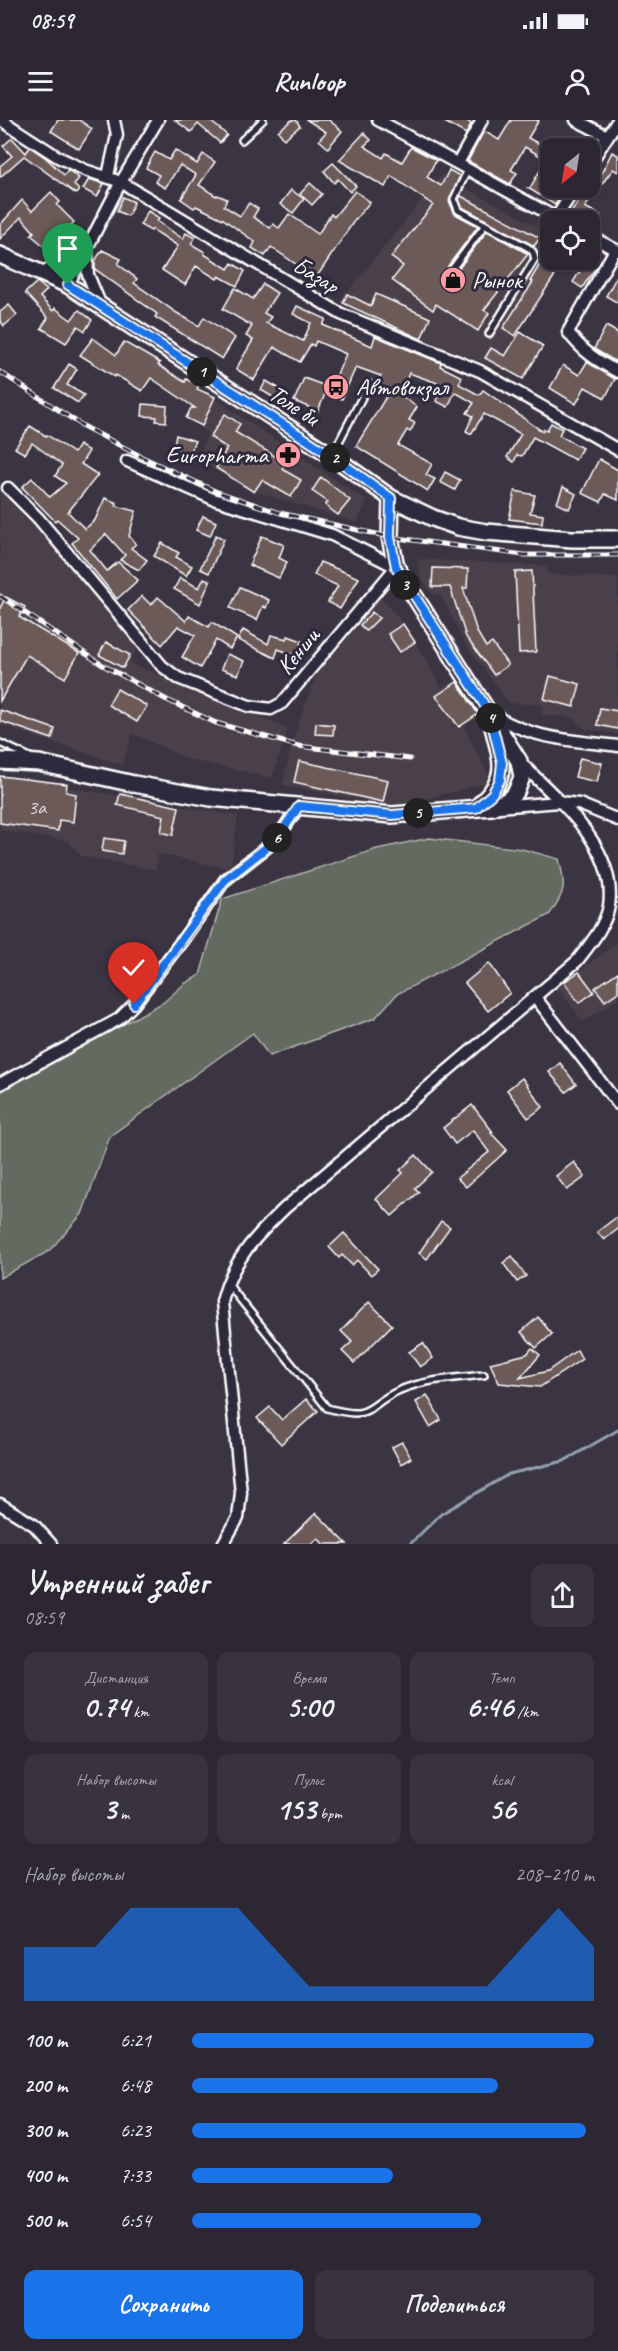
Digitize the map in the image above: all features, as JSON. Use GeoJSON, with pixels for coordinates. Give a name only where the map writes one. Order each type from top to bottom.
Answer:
{"type":"FeatureCollection","features":[{"type":"Feature","properties":{"kind":"main road","name":"Толе би"},"geometry":{"type":"LineString","coordinates":[[0,255],[43,272],[68,285],[332,456],[391,498],[433,518],[486,532],[572,539],[618,539]]}},
{"type":"Feature","properties":{"kind":"main road"},"geometry":{"type":"LineString","coordinates":[[0,761],[39,763],[211,798],[392,815],[492,807],[508,800],[516,792],[522,777],[519,761],[396,567],[390,537],[391,498]]}},
{"type":"Feature","properties":{"kind":"main road"},"geometry":{"type":"LineString","coordinates":[[476,808],[492,794],[500,780],[502,763],[489,712]]}},
{"type":"Feature","properties":{"kind":"street","name":"Базар"},"geometry":{"type":"LineString","coordinates":[[1,120],[58,157],[85,170],[121,182],[341,314],[480,371],[618,450]]}},
{"type":"Feature","properties":{"kind":"street"},"geometry":{"type":"LineString","coordinates":[[108,176],[117,135],[114,120]]}},
{"type":"Feature","properties":{"kind":"street"},"geometry":{"type":"LineString","coordinates":[[68,285],[121,182],[158,120]]}},
{"type":"Feature","properties":{"kind":"street"},"geometry":{"type":"LineString","coordinates":[[378,120],[542,210]]}},
{"type":"Feature","properties":{"kind":"street"},"geometry":{"type":"LineString","coordinates":[[458,163],[482,120]]}},
{"type":"Feature","properties":{"kind":"street"},"geometry":{"type":"LineString","coordinates":[[576,120],[614,129],[600,149]]}},
{"type":"Feature","properties":{"kind":"street"},"geometry":{"type":"LineString","coordinates":[[600,241],[616,250],[568,332],[581,349],[593,359],[618,372]]}},
{"type":"Feature","properties":{"kind":"street"},"geometry":{"type":"LineString","coordinates":[[43,272],[88,247]]}},
{"type":"Feature","properties":{"kind":"street"},"geometry":{"type":"LineString","coordinates":[[88,247],[86,260],[88,275],[100,306]]}},
{"type":"Feature","properties":{"kind":"street"},"geometry":{"type":"LineString","coordinates":[[127,460],[213,499],[332,535],[396,567]]}},
{"type":"Feature","properties":{"kind":"street","name":"Кенши"},"geometry":{"type":"LineString","coordinates":[[8,488],[38,518],[162,666],[178,678],[249,706],[271,709],[282,703],[396,567]]}},
{"type":"Feature","properties":{"kind":"street"},"geometry":{"type":"LineString","coordinates":[[489,712],[514,728],[536,734],[618,746]]}},
{"type":"Feature","properties":{"kind":"street"},"geometry":{"type":"LineString","coordinates":[[223,1544],[238,1518],[241,1493],[222,1302],[227,1283],[251,1241],[285,1208],[577,961],[600,930],[609,907],[614,893],[604,856],[588,832],[519,761]]}},
{"type":"Feature","properties":{"kind":"street"},"geometry":{"type":"LineString","coordinates":[[492,807],[559,802],[579,804],[618,820]]}},
{"type":"Feature","properties":{"kind":"street"},"geometry":{"type":"LineString","coordinates":[[0,1084],[119,1019],[134,1004],[225,880],[276,840],[299,806]]}},
{"type":"Feature","properties":{"kind":"street"},"geometry":{"type":"LineString","coordinates":[[535,997],[618,1104]]}},
{"type":"Feature","properties":{"kind":"street"},"geometry":{"type":"LineString","coordinates":[[0,1504],[34,1525],[51,1544]]}},
{"type":"Feature","properties":{"kind":"lane"},"geometry":{"type":"LineString","coordinates":[[242,140],[263,120]]}},
{"type":"Feature","properties":{"kind":"lane"},"geometry":{"type":"LineString","coordinates":[[468,169],[453,204],[458,210],[529,248],[533,252],[534,259],[489,334]]}},
{"type":"Feature","properties":{"kind":"lane"},"geometry":{"type":"LineString","coordinates":[[452,269],[485,225]]}},
{"type":"Feature","properties":{"kind":"lane"},"geometry":{"type":"LineString","coordinates":[[332,456],[369,384]]}},
{"type":"Feature","properties":{"kind":"lane"},"geometry":{"type":"LineString","coordinates":[[0,743],[39,763]]}},
{"type":"Feature","properties":{"kind":"lane"},"geometry":{"type":"LineString","coordinates":[[227,1283],[327,1408],[349,1414],[368,1412],[400,1391],[437,1379],[484,1375]]}},
{"type":"Feature","properties":{"kind":"shaded area","name":"Рынок"},"geometry":{"type":"Polygon","coordinates":[[[442,175],[540,228],[540,270],[555,270],[497,368],[350,310],[340,301],[442,175]]]}},
{"type":"Feature","properties":{"kind":"shaded area"},"geometry":{"type":"Polygon","coordinates":[[[215,399],[367,501],[357,523],[245,488],[198,459],[208,433],[199,427],[215,399]]]}},
{"type":"Feature","properties":{"kind":"shaded area"},"geometry":{"type":"Polygon","coordinates":[[[0,490],[118,622],[137,649],[130,663],[288,728],[272,778],[187,759],[133,734],[122,765],[0,725],[0,490]]]}},
{"type":"Feature","properties":{"kind":"shaded area"},"geometry":{"type":"Polygon","coordinates":[[[417,559],[547,566],[547,574],[618,578],[618,734],[585,729],[574,718],[541,715],[543,705],[509,703],[464,642],[441,596],[431,593],[420,576],[417,559]]]}},
{"type":"Feature","properties":{"kind":"shaded area"},"geometry":{"type":"Polygon","coordinates":[[[381,597],[409,631],[441,687],[459,681],[476,719],[464,726],[492,782],[405,804],[370,802],[282,785],[295,733],[316,675],[381,597]]]}},
{"type":"Feature","properties":{"kind":"shaded area"},"geometry":{"type":"Polygon","coordinates":[[[0,776],[238,816],[231,869],[158,854],[156,870],[81,856],[68,841],[0,830],[0,776]]]}},
{"type":"Feature","properties":{"kind":"shaded area"},"geometry":{"type":"Polygon","coordinates":[[[429,838],[522,849],[559,859],[563,888],[559,900],[549,915],[397,994],[375,1018],[269,1056],[253,1033],[110,1136],[82,1214],[49,1251],[0,1278],[0,1092],[164,1002],[184,984],[200,975],[222,899],[377,849],[429,838]]]}},
{"type":"Feature","properties":{"kind":"shaded area"},"geometry":{"type":"Polygon","coordinates":[[[618,941],[618,999],[583,1022],[558,988],[618,941]]]}},
{"type":"Feature","properties":{"kind":"building"},"geometry":{"type":"Polygon","coordinates":[[[58,120],[79,120],[92,129],[79,149],[51,131],[58,120]]]}},
{"type":"Feature","properties":{"kind":"building"},"geometry":{"type":"Polygon","coordinates":[[[175,120],[209,120],[227,135],[220,143],[198,124],[191,132],[175,120]]]}},
{"type":"Feature","properties":{"kind":"building"},"geometry":{"type":"Polygon","coordinates":[[[292,120],[296,120],[300,126],[284,139],[278,131],[292,120]]]}},
{"type":"Feature","properties":{"kind":"building"},"geometry":{"type":"Polygon","coordinates":[[[307,120],[329,120],[342,131],[328,148],[319,140],[326,132],[307,120]]]}},
{"type":"Feature","properties":{"kind":"building"},"geometry":{"type":"Polygon","coordinates":[[[441,120],[466,120],[471,124],[466,134],[441,120]]]}},
{"type":"Feature","properties":{"kind":"building"},"geometry":{"type":"Polygon","coordinates":[[[511,120],[539,120],[528,138],[540,144],[540,156],[525,147],[511,170],[517,173],[510,184],[468,161],[484,131],[499,140],[511,120]]]}},
{"type":"Feature","properties":{"kind":"building"},"geometry":{"type":"Polygon","coordinates":[[[364,133],[371,140],[364,146],[383,158],[386,153],[402,162],[411,147],[436,160],[427,177],[441,186],[449,170],[460,176],[449,201],[455,214],[478,226],[448,266],[450,273],[456,272],[487,231],[528,254],[484,310],[489,313],[478,331],[436,304],[433,310],[392,280],[403,266],[391,257],[433,205],[391,176],[385,187],[339,160],[364,133]]]}},
{"type":"Feature","properties":{"kind":"building"},"geometry":{"type":"Polygon","coordinates":[[[12,138],[26,153],[30,147],[64,175],[68,170],[79,178],[74,185],[79,190],[76,194],[24,156],[0,177],[0,166],[12,156],[3,146],[12,138]]]}},
{"type":"Feature","properties":{"kind":"building"},"geometry":{"type":"Polygon","coordinates":[[[175,150],[197,164],[203,154],[215,162],[199,185],[216,196],[227,199],[224,206],[240,216],[249,203],[258,209],[253,217],[270,228],[273,224],[279,228],[289,214],[318,234],[331,214],[334,217],[355,191],[370,202],[354,221],[316,278],[271,247],[265,256],[252,248],[255,242],[223,219],[196,206],[194,208],[181,199],[196,175],[180,165],[165,188],[155,182],[159,175],[146,168],[155,152],[169,160],[175,150]]]}},
{"type":"Feature","properties":{"kind":"building"},"geometry":{"type":"Polygon","coordinates":[[[612,152],[618,155],[618,172],[613,169],[600,187],[601,174],[612,152]]]}},
{"type":"Feature","properties":{"kind":"building"},"geometry":{"type":"Polygon","coordinates":[[[333,163],[356,186],[350,192],[338,179],[334,183],[324,171],[333,163]]]}},
{"type":"Feature","properties":{"kind":"building"},"geometry":{"type":"Polygon","coordinates":[[[540,170],[540,196],[528,188],[540,170]]]}},
{"type":"Feature","properties":{"kind":"building"},"geometry":{"type":"Polygon","coordinates":[[[89,179],[104,184],[97,197],[83,189],[89,179]]]}},
{"type":"Feature","properties":{"kind":"building"},"geometry":{"type":"Polygon","coordinates":[[[310,183],[322,194],[312,205],[300,194],[310,183]]]}},
{"type":"Feature","properties":{"kind":"building"},"geometry":{"type":"Polygon","coordinates":[[[291,190],[304,199],[293,213],[280,204],[291,190]]]}},
{"type":"Feature","properties":{"kind":"building"},"geometry":{"type":"Polygon","coordinates":[[[51,192],[60,202],[57,205],[74,222],[49,250],[31,235],[34,232],[21,217],[0,239],[0,225],[22,200],[32,211],[51,192]]]}},
{"type":"Feature","properties":{"kind":"building"},"geometry":{"type":"Polygon","coordinates":[[[461,196],[540,238],[534,246],[462,207],[459,199],[461,196]]]}},
{"type":"Feature","properties":{"kind":"building"},"geometry":{"type":"Polygon","coordinates":[[[123,197],[134,202],[128,216],[117,211],[123,197]]]}},
{"type":"Feature","properties":{"kind":"building"},"geometry":{"type":"Polygon","coordinates":[[[544,198],[560,198],[555,205],[544,198]]]}},
{"type":"Feature","properties":{"kind":"building"},"geometry":{"type":"Polygon","coordinates":[[[580,198],[592,198],[585,207],[591,210],[573,210],[580,198]]]}},
{"type":"Feature","properties":{"kind":"building"},"geometry":{"type":"Polygon","coordinates":[[[148,211],[159,218],[157,221],[183,239],[186,233],[195,238],[191,244],[228,269],[232,263],[245,271],[237,286],[219,276],[217,279],[196,266],[185,285],[162,270],[178,246],[152,229],[151,231],[140,225],[148,211]]]}},
{"type":"Feature","properties":{"kind":"building"},"geometry":{"type":"Polygon","coordinates":[[[102,250],[121,259],[118,264],[137,279],[134,283],[177,313],[199,326],[204,317],[235,338],[222,359],[155,317],[157,314],[95,269],[95,261],[102,250]]]}},
{"type":"Feature","properties":{"kind":"building"},"geometry":{"type":"Polygon","coordinates":[[[540,264],[540,270],[558,270],[515,336],[503,328],[533,282],[530,281],[540,264]]]}},
{"type":"Feature","properties":{"kind":"building"},"geometry":{"type":"Polygon","coordinates":[[[581,270],[594,270],[582,288],[573,282],[581,270]]]}},
{"type":"Feature","properties":{"kind":"building"},"geometry":{"type":"Polygon","coordinates":[[[618,274],[618,303],[606,296],[618,274]]]}},
{"type":"Feature","properties":{"kind":"building"},"geometry":{"type":"Polygon","coordinates":[[[37,282],[47,290],[40,297],[53,311],[55,308],[71,320],[79,310],[92,320],[85,331],[78,326],[66,343],[41,328],[48,318],[25,293],[37,282]]]}},
{"type":"Feature","properties":{"kind":"building"},"geometry":{"type":"Polygon","coordinates":[[[263,284],[277,293],[264,313],[271,317],[266,323],[303,341],[311,323],[293,314],[297,306],[326,319],[323,325],[372,346],[375,336],[441,363],[440,366],[462,377],[459,384],[479,395],[483,390],[542,431],[547,430],[551,423],[562,429],[559,435],[582,448],[575,460],[533,437],[522,456],[517,455],[514,462],[507,457],[521,434],[484,414],[471,434],[466,431],[473,416],[467,413],[474,403],[455,392],[448,407],[436,401],[443,385],[409,373],[401,396],[417,407],[409,420],[415,423],[410,432],[407,430],[398,445],[432,464],[426,475],[435,479],[428,491],[356,446],[389,392],[376,384],[381,376],[356,367],[342,399],[329,393],[346,354],[316,341],[314,346],[311,344],[300,362],[274,347],[254,380],[236,369],[253,340],[246,336],[252,326],[223,309],[235,288],[253,299],[263,284]]]}},
{"type":"Feature","properties":{"kind":"building"},"geometry":{"type":"Polygon","coordinates":[[[347,294],[371,306],[376,294],[430,318],[421,339],[343,303],[347,294]]]}},
{"type":"Feature","properties":{"kind":"building"},"geometry":{"type":"Polygon","coordinates":[[[9,305],[17,315],[4,326],[0,320],[0,312],[9,305]]]}},
{"type":"Feature","properties":{"kind":"building"},"geometry":{"type":"Polygon","coordinates":[[[606,326],[618,333],[618,363],[594,349],[606,326]]]}},
{"type":"Feature","properties":{"kind":"building"},"geometry":{"type":"Polygon","coordinates":[[[520,332],[543,346],[523,379],[485,358],[491,348],[505,356],[520,332]]]}},
{"type":"Feature","properties":{"kind":"building"},"geometry":{"type":"Polygon","coordinates":[[[93,338],[116,355],[124,342],[160,363],[158,365],[185,382],[186,379],[199,385],[197,389],[215,397],[202,426],[186,418],[191,408],[195,408],[151,378],[142,391],[80,355],[93,338]]]}},
{"type":"Feature","properties":{"kind":"building"},"geometry":{"type":"Polygon","coordinates":[[[587,362],[615,379],[605,398],[585,387],[576,404],[550,388],[563,365],[579,375],[587,362]]]}},
{"type":"Feature","properties":{"kind":"building"},"geometry":{"type":"Polygon","coordinates":[[[69,364],[77,369],[67,385],[84,395],[78,403],[54,388],[69,364]]]}},
{"type":"Feature","properties":{"kind":"building"},"geometry":{"type":"Polygon","coordinates":[[[304,378],[328,387],[318,411],[294,401],[304,378]]]}},
{"type":"Feature","properties":{"kind":"building"},"geometry":{"type":"Polygon","coordinates":[[[266,381],[282,390],[276,399],[261,390],[266,381]]]}},
{"type":"Feature","properties":{"kind":"building"},"geometry":{"type":"Polygon","coordinates":[[[143,404],[167,406],[166,422],[156,421],[157,417],[142,416],[143,404]]]}},
{"type":"Feature","properties":{"kind":"building"},"geometry":{"type":"Polygon","coordinates":[[[225,414],[240,424],[235,432],[278,458],[284,447],[292,452],[282,469],[301,480],[291,497],[262,480],[254,492],[216,468],[227,448],[210,437],[225,414]]]}},
{"type":"Feature","properties":{"kind":"building"},"geometry":{"type":"Polygon","coordinates":[[[30,426],[74,453],[79,445],[89,451],[81,464],[98,475],[68,512],[85,529],[95,520],[105,498],[117,503],[116,506],[136,511],[129,536],[136,544],[131,548],[147,560],[139,570],[120,560],[125,555],[106,534],[90,550],[107,571],[118,562],[138,580],[117,599],[72,543],[78,538],[57,519],[55,521],[22,487],[32,478],[50,497],[66,483],[55,476],[62,465],[32,443],[25,454],[15,448],[30,426]]]}},
{"type":"Feature","properties":{"kind":"building"},"geometry":{"type":"Polygon","coordinates":[[[176,435],[195,441],[189,453],[173,449],[176,435]]]}},
{"type":"Feature","properties":{"kind":"building"},"geometry":{"type":"Polygon","coordinates":[[[599,459],[618,470],[618,500],[605,494],[601,502],[582,493],[599,459]]]}},
{"type":"Feature","properties":{"kind":"building"},"geometry":{"type":"Polygon","coordinates":[[[445,472],[460,480],[455,490],[440,482],[445,472]]]}},
{"type":"Feature","properties":{"kind":"building"},"geometry":{"type":"Polygon","coordinates":[[[321,477],[350,500],[338,515],[325,505],[328,502],[312,491],[321,477]]]}},
{"type":"Feature","properties":{"kind":"building"},"geometry":{"type":"Polygon","coordinates":[[[563,487],[576,494],[569,509],[557,503],[563,487]]]}},
{"type":"Feature","properties":{"kind":"building"},"geometry":{"type":"Polygon","coordinates":[[[515,491],[535,495],[530,513],[543,515],[542,523],[509,519],[515,491]]]}},
{"type":"Feature","properties":{"kind":"building"},"geometry":{"type":"Polygon","coordinates":[[[203,516],[216,522],[210,536],[196,530],[203,516]]]}},
{"type":"Feature","properties":{"kind":"building"},"geometry":{"type":"Polygon","coordinates":[[[216,535],[224,539],[209,573],[200,569],[216,535]]]}},
{"type":"Feature","properties":{"kind":"building"},"geometry":{"type":"Polygon","coordinates":[[[262,536],[284,545],[279,558],[287,562],[279,578],[249,565],[262,536]]]}},
{"type":"Feature","properties":{"kind":"building"},"geometry":{"type":"Polygon","coordinates":[[[162,543],[179,553],[176,557],[192,566],[186,576],[154,556],[162,543]]]}},
{"type":"Feature","properties":{"kind":"building"},"geometry":{"type":"Polygon","coordinates":[[[320,562],[359,578],[340,609],[328,602],[338,586],[314,575],[320,562]]]}},
{"type":"Feature","properties":{"kind":"building"},"geometry":{"type":"Polygon","coordinates":[[[433,568],[468,569],[467,588],[463,588],[477,632],[486,647],[492,643],[508,665],[494,675],[466,637],[450,587],[432,587],[433,568]]]}},
{"type":"Feature","properties":{"kind":"building"},"geometry":{"type":"Polygon","coordinates":[[[532,571],[536,652],[519,653],[515,572],[532,571]]]}},
{"type":"Feature","properties":{"kind":"building"},"geometry":{"type":"Polygon","coordinates":[[[180,578],[199,588],[204,578],[210,581],[200,604],[174,589],[180,578]]]}},
{"type":"Feature","properties":{"kind":"building"},"geometry":{"type":"Polygon","coordinates":[[[240,587],[269,600],[266,608],[263,606],[257,620],[230,608],[240,587]]]}},
{"type":"Feature","properties":{"kind":"building"},"geometry":{"type":"Polygon","coordinates":[[[142,596],[151,605],[158,597],[186,621],[189,616],[209,627],[212,622],[237,638],[230,649],[216,640],[200,668],[182,657],[195,635],[178,626],[162,645],[128,610],[142,596]]]}},
{"type":"Feature","properties":{"kind":"building"},"geometry":{"type":"Polygon","coordinates":[[[6,597],[25,607],[19,617],[79,653],[65,678],[27,655],[0,701],[0,608],[6,597]]]}},
{"type":"Feature","properties":{"kind":"building"},"geometry":{"type":"Polygon","coordinates":[[[372,612],[379,618],[366,631],[360,625],[372,612]]]}},
{"type":"Feature","properties":{"kind":"building"},"geometry":{"type":"Polygon","coordinates":[[[403,624],[415,642],[400,652],[388,634],[403,624]]]}},
{"type":"Feature","properties":{"kind":"building"},"geometry":{"type":"Polygon","coordinates":[[[243,630],[268,644],[271,635],[287,639],[288,636],[302,641],[297,656],[278,649],[275,658],[238,640],[243,630]]]}},
{"type":"Feature","properties":{"kind":"building"},"geometry":{"type":"Polygon","coordinates":[[[106,642],[130,655],[123,668],[99,655],[106,642]]]}},
{"type":"Feature","properties":{"kind":"building"},"geometry":{"type":"Polygon","coordinates":[[[227,654],[244,661],[238,675],[221,669],[227,654]]]}},
{"type":"Feature","properties":{"kind":"building"},"geometry":{"type":"Polygon","coordinates":[[[550,676],[580,684],[574,707],[544,699],[550,676]]]}},
{"type":"Feature","properties":{"kind":"building"},"geometry":{"type":"Polygon","coordinates":[[[457,682],[478,714],[459,727],[436,696],[457,682]]]}},
{"type":"Feature","properties":{"kind":"building"},"geometry":{"type":"Polygon","coordinates":[[[117,689],[147,706],[137,722],[108,705],[117,689]]]}},
{"type":"Feature","properties":{"kind":"building"},"geometry":{"type":"Polygon","coordinates":[[[600,708],[618,711],[618,729],[597,725],[600,708]]]}},
{"type":"Feature","properties":{"kind":"building"},"geometry":{"type":"Polygon","coordinates":[[[0,710],[55,729],[52,739],[0,721],[0,710]]]}},
{"type":"Feature","properties":{"kind":"building"},"geometry":{"type":"Polygon","coordinates":[[[316,723],[334,725],[333,735],[315,734],[316,723]]]}},
{"type":"Feature","properties":{"kind":"building"},"geometry":{"type":"Polygon","coordinates":[[[580,758],[602,763],[597,782],[575,777],[580,758]]]}},
{"type":"Feature","properties":{"kind":"building"},"geometry":{"type":"Polygon","coordinates":[[[299,761],[388,780],[383,802],[294,782],[299,761]]]}},
{"type":"Feature","properties":{"kind":"building"},"geometry":{"type":"Polygon","coordinates":[[[0,776],[67,784],[66,792],[76,794],[73,822],[59,820],[58,831],[0,823],[0,776]]]}},
{"type":"Feature","properties":{"kind":"building"},"geometry":{"type":"Polygon","coordinates":[[[120,794],[179,807],[173,835],[161,832],[164,816],[117,805],[120,794]]]}},
{"type":"Feature","properties":{"kind":"building"},"geometry":{"type":"Polygon","coordinates":[[[104,838],[124,841],[122,854],[102,851],[104,838]]]}},
{"type":"Feature","properties":{"kind":"building"},"geometry":{"type":"Polygon","coordinates":[[[489,963],[510,993],[488,1011],[465,983],[489,963]]]}},
{"type":"Feature","properties":{"kind":"building"},"geometry":{"type":"Polygon","coordinates":[[[579,972],[594,992],[579,1003],[564,982],[579,972]]]}},
{"type":"Feature","properties":{"kind":"building"},"geometry":{"type":"Polygon","coordinates":[[[618,972],[618,992],[605,1001],[595,988],[618,972]]]}},
{"type":"Feature","properties":{"kind":"building"},"geometry":{"type":"Polygon","coordinates":[[[560,1063],[576,1084],[566,1092],[549,1072],[560,1063]]]}},
{"type":"Feature","properties":{"kind":"building"},"geometry":{"type":"Polygon","coordinates":[[[522,1078],[543,1107],[528,1118],[507,1090],[522,1078]]]}},
{"type":"Feature","properties":{"kind":"building"},"geometry":{"type":"Polygon","coordinates":[[[472,1105],[493,1132],[491,1133],[507,1150],[466,1187],[457,1178],[489,1152],[473,1130],[455,1144],[443,1128],[472,1105]]]}},
{"type":"Feature","properties":{"kind":"building"},"geometry":{"type":"Polygon","coordinates":[[[416,1155],[432,1172],[415,1188],[419,1192],[392,1216],[376,1199],[403,1173],[400,1170],[416,1155]]]}},
{"type":"Feature","properties":{"kind":"building"},"geometry":{"type":"Polygon","coordinates":[[[574,1162],[585,1177],[567,1190],[556,1176],[574,1162]]]}},
{"type":"Feature","properties":{"kind":"building"},"geometry":{"type":"Polygon","coordinates":[[[618,1216],[618,1229],[604,1240],[597,1232],[618,1216]]]}},
{"type":"Feature","properties":{"kind":"building"},"geometry":{"type":"Polygon","coordinates":[[[441,1221],[450,1227],[427,1259],[419,1253],[441,1221]]]}},
{"type":"Feature","properties":{"kind":"building"},"geometry":{"type":"Polygon","coordinates":[[[344,1233],[378,1269],[371,1275],[357,1260],[352,1265],[342,1255],[339,1258],[329,1247],[344,1233]]]}},
{"type":"Feature","properties":{"kind":"building"},"geometry":{"type":"Polygon","coordinates":[[[512,1256],[526,1276],[517,1282],[503,1263],[512,1256]]]}},
{"type":"Feature","properties":{"kind":"building"},"geometry":{"type":"Polygon","coordinates":[[[369,1302],[392,1325],[354,1363],[342,1351],[352,1342],[341,1331],[369,1302]]]}},
{"type":"Feature","properties":{"kind":"building"},"geometry":{"type":"Polygon","coordinates":[[[538,1317],[552,1334],[536,1348],[521,1332],[538,1317]]]}},
{"type":"Feature","properties":{"kind":"building"},"geometry":{"type":"Polygon","coordinates":[[[423,1343],[433,1358],[420,1367],[409,1352],[423,1343]]]}},
{"type":"Feature","properties":{"kind":"building"},"geometry":{"type":"Polygon","coordinates":[[[532,1348],[540,1355],[520,1378],[548,1371],[577,1350],[582,1359],[540,1387],[499,1383],[490,1363],[527,1354],[532,1348]]]}},
{"type":"Feature","properties":{"kind":"building"},"geometry":{"type":"Polygon","coordinates":[[[427,1395],[441,1420],[430,1427],[416,1402],[427,1395]]]}},
{"type":"Feature","properties":{"kind":"building"},"geometry":{"type":"Polygon","coordinates":[[[306,1399],[318,1411],[281,1444],[257,1418],[270,1407],[282,1420],[306,1399]]]}},
{"type":"Feature","properties":{"kind":"building"},"geometry":{"type":"Polygon","coordinates":[[[402,1442],[411,1458],[401,1464],[392,1447],[402,1442]]]}},
{"type":"Feature","properties":{"kind":"building"},"geometry":{"type":"Polygon","coordinates":[[[316,1513],[347,1544],[323,1544],[318,1538],[312,1544],[284,1544],[316,1513]]]}},
{"type":"Feature","properties":{"kind":"waterway"},"geometry":{"type":"LineString","coordinates":[[410,1544],[441,1514],[509,1474],[564,1461],[618,1430]]}},
{"type":"Feature","properties":{"kind":"railway"},"geometry":{"type":"LineString","coordinates":[[0,372],[83,426],[142,457],[215,491],[280,513],[390,537],[524,555],[618,555]]}},
{"type":"Feature","properties":{"kind":"railway"},"geometry":{"type":"LineString","coordinates":[[0,596],[101,664],[165,699],[216,723],[298,746],[410,759]]}},
{"type":"Feature","properties":{"kind":"place","name":"Рынок"},"geometry":{"type":"Point","coordinates":[453,280]}},
{"type":"Feature","properties":{"kind":"place","name":"Автовокзал"},"geometry":{"type":"Point","coordinates":[336,387]}},
{"type":"Feature","properties":{"kind":"place","name":"Europharma"},"geometry":{"type":"Point","coordinates":[288,455]}},
{"type":"Feature","properties":{"kind":"route"},"geometry":{"type":"LineString","coordinates":[[68,285],[332,456],[391,498],[390,537],[396,567],[407,588],[489,712],[502,763],[500,780],[492,794],[476,808],[392,815],[299,806],[276,840],[225,880],[134,1004]]}}]}
